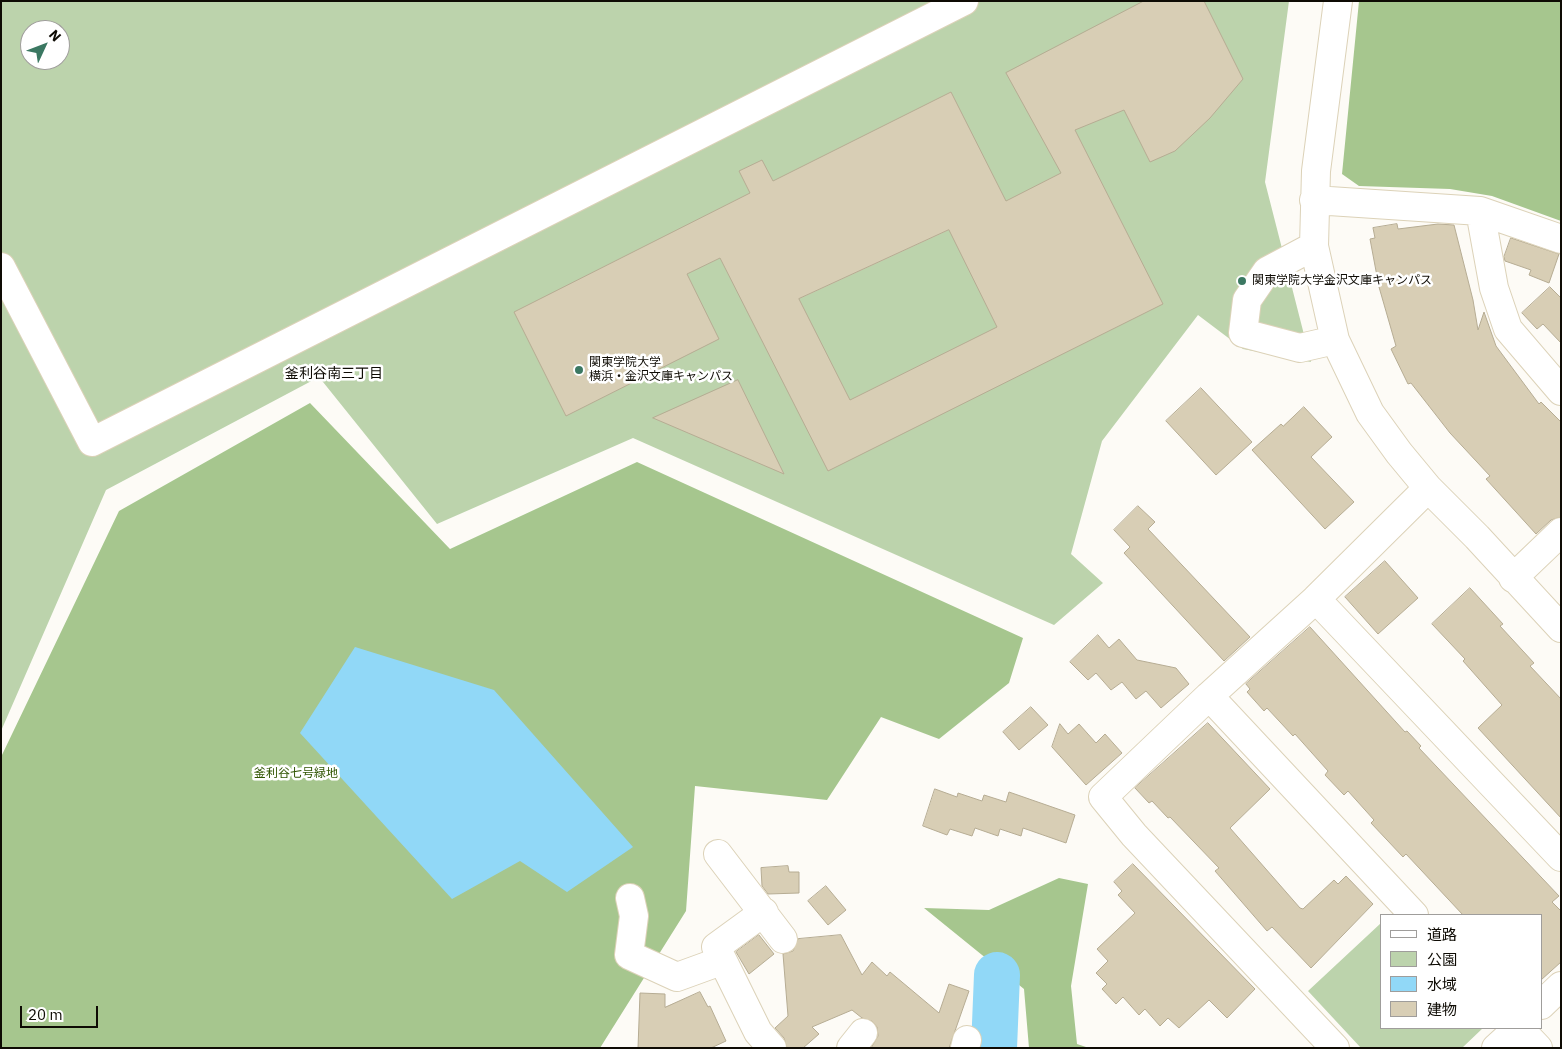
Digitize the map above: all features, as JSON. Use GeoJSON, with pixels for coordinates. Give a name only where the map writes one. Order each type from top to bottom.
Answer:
{"type":"FeatureCollection","features":[{"type":"Feature","properties":{"kind":"street"},"geometry":{"type":"LineString","coordinates":[[1,267],[92,442],[964,1]]}},
{"type":"Feature","properties":{"kind":"street"},"geometry":{"type":"LineString","coordinates":[[1338,1],[1314,200],[1314,246],[1335,340],[1370,413],[1399,453],[1428,488],[1477,537],[1561,628]]}},
{"type":"Feature","properties":{"kind":"street"},"geometry":{"type":"LineString","coordinates":[[1314,200],[1480,211],[1561,239]]}},
{"type":"Feature","properties":{"kind":"street"},"geometry":{"type":"LineString","coordinates":[[1480,211],[1494,288],[1508,329],[1561,391]]}},
{"type":"Feature","properties":{"kind":"street"},"geometry":{"type":"LineString","coordinates":[[1314,246],[1267,272],[1247,300],[1243,332],[1300,348],[1335,340]]}},
{"type":"Feature","properties":{"kind":"street"},"geometry":{"type":"LineString","coordinates":[[1334,1048],[1134,835],[1103,797],[1209,696],[1316,599],[1428,488]]}},
{"type":"Feature","properties":{"kind":"street"},"geometry":{"type":"LineString","coordinates":[[1513,578],[1561,532]]}},
{"type":"Feature","properties":{"kind":"street"},"geometry":{"type":"LineString","coordinates":[[1316,599],[1561,857]]}},
{"type":"Feature","properties":{"kind":"street"},"geometry":{"type":"LineString","coordinates":[[1209,696],[1413,914]]}},
{"type":"Feature","properties":{"kind":"street"},"geometry":{"type":"LineString","coordinates":[[718,854],[783,939]]}},
{"type":"Feature","properties":{"kind":"street"},"geometry":{"type":"LineString","coordinates":[[630,898],[634,916],[629,954],[677,977],[721,961]]}},
{"type":"Feature","properties":{"kind":"street"},"geometry":{"type":"LineString","coordinates":[[758,1043],[716,947],[764,912]]}},
{"type":"Feature","properties":{"kind":"street"},"geometry":{"type":"LineString","coordinates":[[1542,1005],[1561,986]]}},
{"type":"Feature","properties":{"kind":"street"},"geometry":{"type":"LineString","coordinates":[[1496,1048],[1518,1029]]}},
{"type":"Feature","properties":{"kind":"street"},"geometry":{"type":"LineString","coordinates":[[1520,1029],[1538,1048]]}},
{"type":"Feature","properties":{"kind":"green space","name":"関東学院大学 横浜・金沢文庫キャンパス"},"geometry":{"type":"Polygon","coordinates":[[[1,1],[1289,1],[1265,182],[1311,362],[1243,349],[1198,315],[1102,441],[1071,554],[1103,583],[1054,625],[633,438],[437,524],[319,377],[106,490],[1,731],[1,1]]]}},
{"type":"Feature","properties":{"kind":"green space"},"geometry":{"type":"Polygon","coordinates":[[[1359,1],[1561,1],[1561,221],[1492,196],[1450,189],[1359,186],[1342,174],[1359,1]]]}},
{"type":"Feature","properties":{"kind":"green space","name":"釜利谷七号緑地"},"geometry":{"type":"Polygon","coordinates":[[[310,403],[450,549],[637,462],[1023,638],[1009,683],[939,739],[881,717],[827,800],[695,786],[686,911],[600,1048],[1,1048],[1,757],[119,511],[310,403]]]}},
{"type":"Feature","properties":{"kind":"green space"},"geometry":{"type":"Polygon","coordinates":[[[1059,878],[1088,884],[1071,986],[1077,1044],[1089,1048],[1029,1048],[1024,989],[924,908],[989,910],[1059,878]]]}},
{"type":"Feature","properties":{"kind":"green space"},"geometry":{"type":"Polygon","coordinates":[[[1380,924],[1380,1029],[1482,1029],[1462,1048],[1361,1048],[1308,991],[1380,924]]]}},
{"type":"Feature","properties":{"kind":"water"},"geometry":{"type":"Polygon","coordinates":[[[355,647],[494,690],[633,847],[567,892],[520,861],[452,899],[300,733],[355,647]]]}},
{"type":"Feature","properties":{"kind":"building"},"geometry":{"type":"Polygon","coordinates":[[[1144,1],[1204,1],[1243,79],[1210,118],[1175,151],[1150,162],[1124,110],[1075,130],[1163,304],[828,471],[720,258],[687,274],[719,339],[566,416],[514,312],[750,193],[739,171],[762,160],[773,181],[951,92],[1006,201],[1061,173],[1006,73],[1144,1]],[[949,230],[799,299],[850,400],[997,327],[949,230]]]}},
{"type":"Feature","properties":{"kind":"building"},"geometry":{"type":"Polygon","coordinates":[[[1397,224],[1398,229],[1438,224],[1454,225],[1473,300],[1478,330],[1484,312],[1496,346],[1539,404],[1541,402],[1561,422],[1561,517],[1551,520],[1536,534],[1486,479],[1490,476],[1450,433],[1411,383],[1408,384],[1391,349],[1396,346],[1379,287],[1370,239],[1375,238],[1373,228],[1397,224]]]}},
{"type":"Feature","properties":{"kind":"building"},"geometry":{"type":"Polygon","coordinates":[[[1511,238],[1559,254],[1549,283],[1529,275],[1531,270],[1505,261],[1504,257],[1511,238]]]}},
{"type":"Feature","properties":{"kind":"building"},"geometry":{"type":"Polygon","coordinates":[[[1550,287],[1561,298],[1561,343],[1543,324],[1537,329],[1522,313],[1550,287]]]}},
{"type":"Feature","properties":{"kind":"building"},"geometry":{"type":"Polygon","coordinates":[[[738,380],[784,474],[653,418],[738,380]]]}},
{"type":"Feature","properties":{"kind":"building"},"geometry":{"type":"Polygon","coordinates":[[[1201,388],[1252,442],[1216,475],[1166,421],[1201,388]]]}},
{"type":"Feature","properties":{"kind":"building"},"geometry":{"type":"Polygon","coordinates":[[[1304,407],[1332,437],[1311,457],[1354,502],[1325,529],[1252,450],[1281,424],[1283,426],[1304,407]]]}},
{"type":"Feature","properties":{"kind":"building"},"geometry":{"type":"Polygon","coordinates":[[[1138,506],[1155,522],[1148,529],[1250,637],[1224,661],[1124,553],[1130,547],[1114,530],[1138,506]]]}},
{"type":"Feature","properties":{"kind":"building"},"geometry":{"type":"Polygon","coordinates":[[[1385,561],[1418,598],[1378,634],[1345,597],[1385,561]]]}},
{"type":"Feature","properties":{"kind":"building"},"geometry":{"type":"Polygon","coordinates":[[[1470,588],[1503,624],[1500,626],[1534,663],[1530,666],[1561,699],[1561,818],[1478,728],[1502,705],[1463,661],[1465,659],[1432,624],[1470,588]]]}},
{"type":"Feature","properties":{"kind":"building"},"geometry":{"type":"Polygon","coordinates":[[[1310,627],[1405,732],[1407,731],[1421,746],[1419,748],[1559,896],[1552,902],[1561,911],[1561,962],[1542,979],[1542,914],[1462,914],[1406,854],[1403,857],[1371,823],[1374,820],[1348,791],[1344,795],[1325,775],[1328,771],[1295,734],[1293,736],[1267,708],[1264,711],[1247,692],[1250,689],[1246,684],[1310,627]]]}},
{"type":"Feature","properties":{"kind":"building"},"geometry":{"type":"Polygon","coordinates":[[[1098,635],[1109,648],[1119,639],[1137,660],[1176,668],[1189,684],[1161,708],[1146,691],[1136,699],[1122,682],[1111,690],[1096,673],[1088,680],[1070,662],[1098,635]]]}},
{"type":"Feature","properties":{"kind":"building"},"geometry":{"type":"Polygon","coordinates":[[[1031,707],[1048,725],[1019,750],[1003,732],[1031,707]]]}},
{"type":"Feature","properties":{"kind":"building"},"geometry":{"type":"Polygon","coordinates":[[[1208,723],[1270,789],[1230,828],[1300,908],[1303,909],[1334,880],[1338,884],[1346,876],[1373,904],[1311,968],[1272,927],[1267,931],[1215,871],[1219,868],[1170,817],[1168,818],[1152,801],[1149,803],[1135,788],[1208,723]]]}},
{"type":"Feature","properties":{"kind":"building"},"geometry":{"type":"Polygon","coordinates":[[[1060,724],[1068,734],[1079,724],[1096,743],[1105,734],[1122,753],[1086,785],[1052,747],[1060,724]]]}},
{"type":"Feature","properties":{"kind":"building"},"geometry":{"type":"Polygon","coordinates":[[[935,789],[957,797],[958,793],[982,801],[984,795],[1006,802],[1009,792],[1075,815],[1066,843],[1023,828],[1021,836],[1000,829],[998,836],[975,828],[972,836],[950,829],[947,835],[923,826],[935,789]]]}},
{"type":"Feature","properties":{"kind":"building"},"geometry":{"type":"Polygon","coordinates":[[[1133,864],[1255,989],[1227,1018],[1209,1000],[1179,1028],[1168,1018],[1160,1026],[1145,1009],[1139,1015],[1123,997],[1116,1004],[1102,989],[1107,984],[1096,973],[1108,961],[1097,949],[1135,913],[1118,895],[1122,891],[1114,882],[1133,864]]]}},
{"type":"Feature","properties":{"kind":"building"},"geometry":{"type":"Polygon","coordinates":[[[788,866],[789,872],[799,872],[799,893],[768,894],[762,886],[761,868],[788,866]]]}},
{"type":"Feature","properties":{"kind":"building"},"geometry":{"type":"Polygon","coordinates":[[[826,886],[846,910],[828,925],[808,901],[826,886]]]}},
{"type":"Feature","properties":{"kind":"building"},"geometry":{"type":"Polygon","coordinates":[[[759,935],[774,954],[749,974],[736,952],[759,935]]]}},
{"type":"Feature","properties":{"kind":"building"},"geometry":{"type":"Polygon","coordinates":[[[841,935],[862,975],[872,962],[887,976],[890,972],[939,1013],[949,984],[969,991],[949,1048],[871,1048],[878,1036],[877,1027],[872,1021],[862,1018],[852,1010],[812,1027],[819,1034],[803,1048],[787,1048],[784,1038],[775,1028],[788,1016],[783,954],[793,951],[798,939],[841,935]]]}},
{"type":"Feature","properties":{"kind":"building"},"geometry":{"type":"Polygon","coordinates":[[[700,992],[708,1007],[710,1006],[726,1041],[711,1048],[638,1048],[640,993],[665,994],[665,1007],[700,992]]]}},
{"type":"Feature","properties":{"kind":"waterway"},"geometry":{"type":"LineString","coordinates":[[994,1048],[997,975]]}},
{"type":"Feature","properties":{"kind":"place","name":"関東学院大学金沢文庫キャンパス"},"geometry":{"type":"Point","coordinates":[1242,281]}},
{"type":"Feature","properties":{"kind":"place","name":"関東学院大学 横浜・金沢文庫キャンパス"},"geometry":{"type":"Point","coordinates":[579,370]}},
{"type":"Feature","properties":{"kind":"district","name":"釜利谷南三丁目"},"geometry":{"type":"Point","coordinates":[334,374]}}]}
